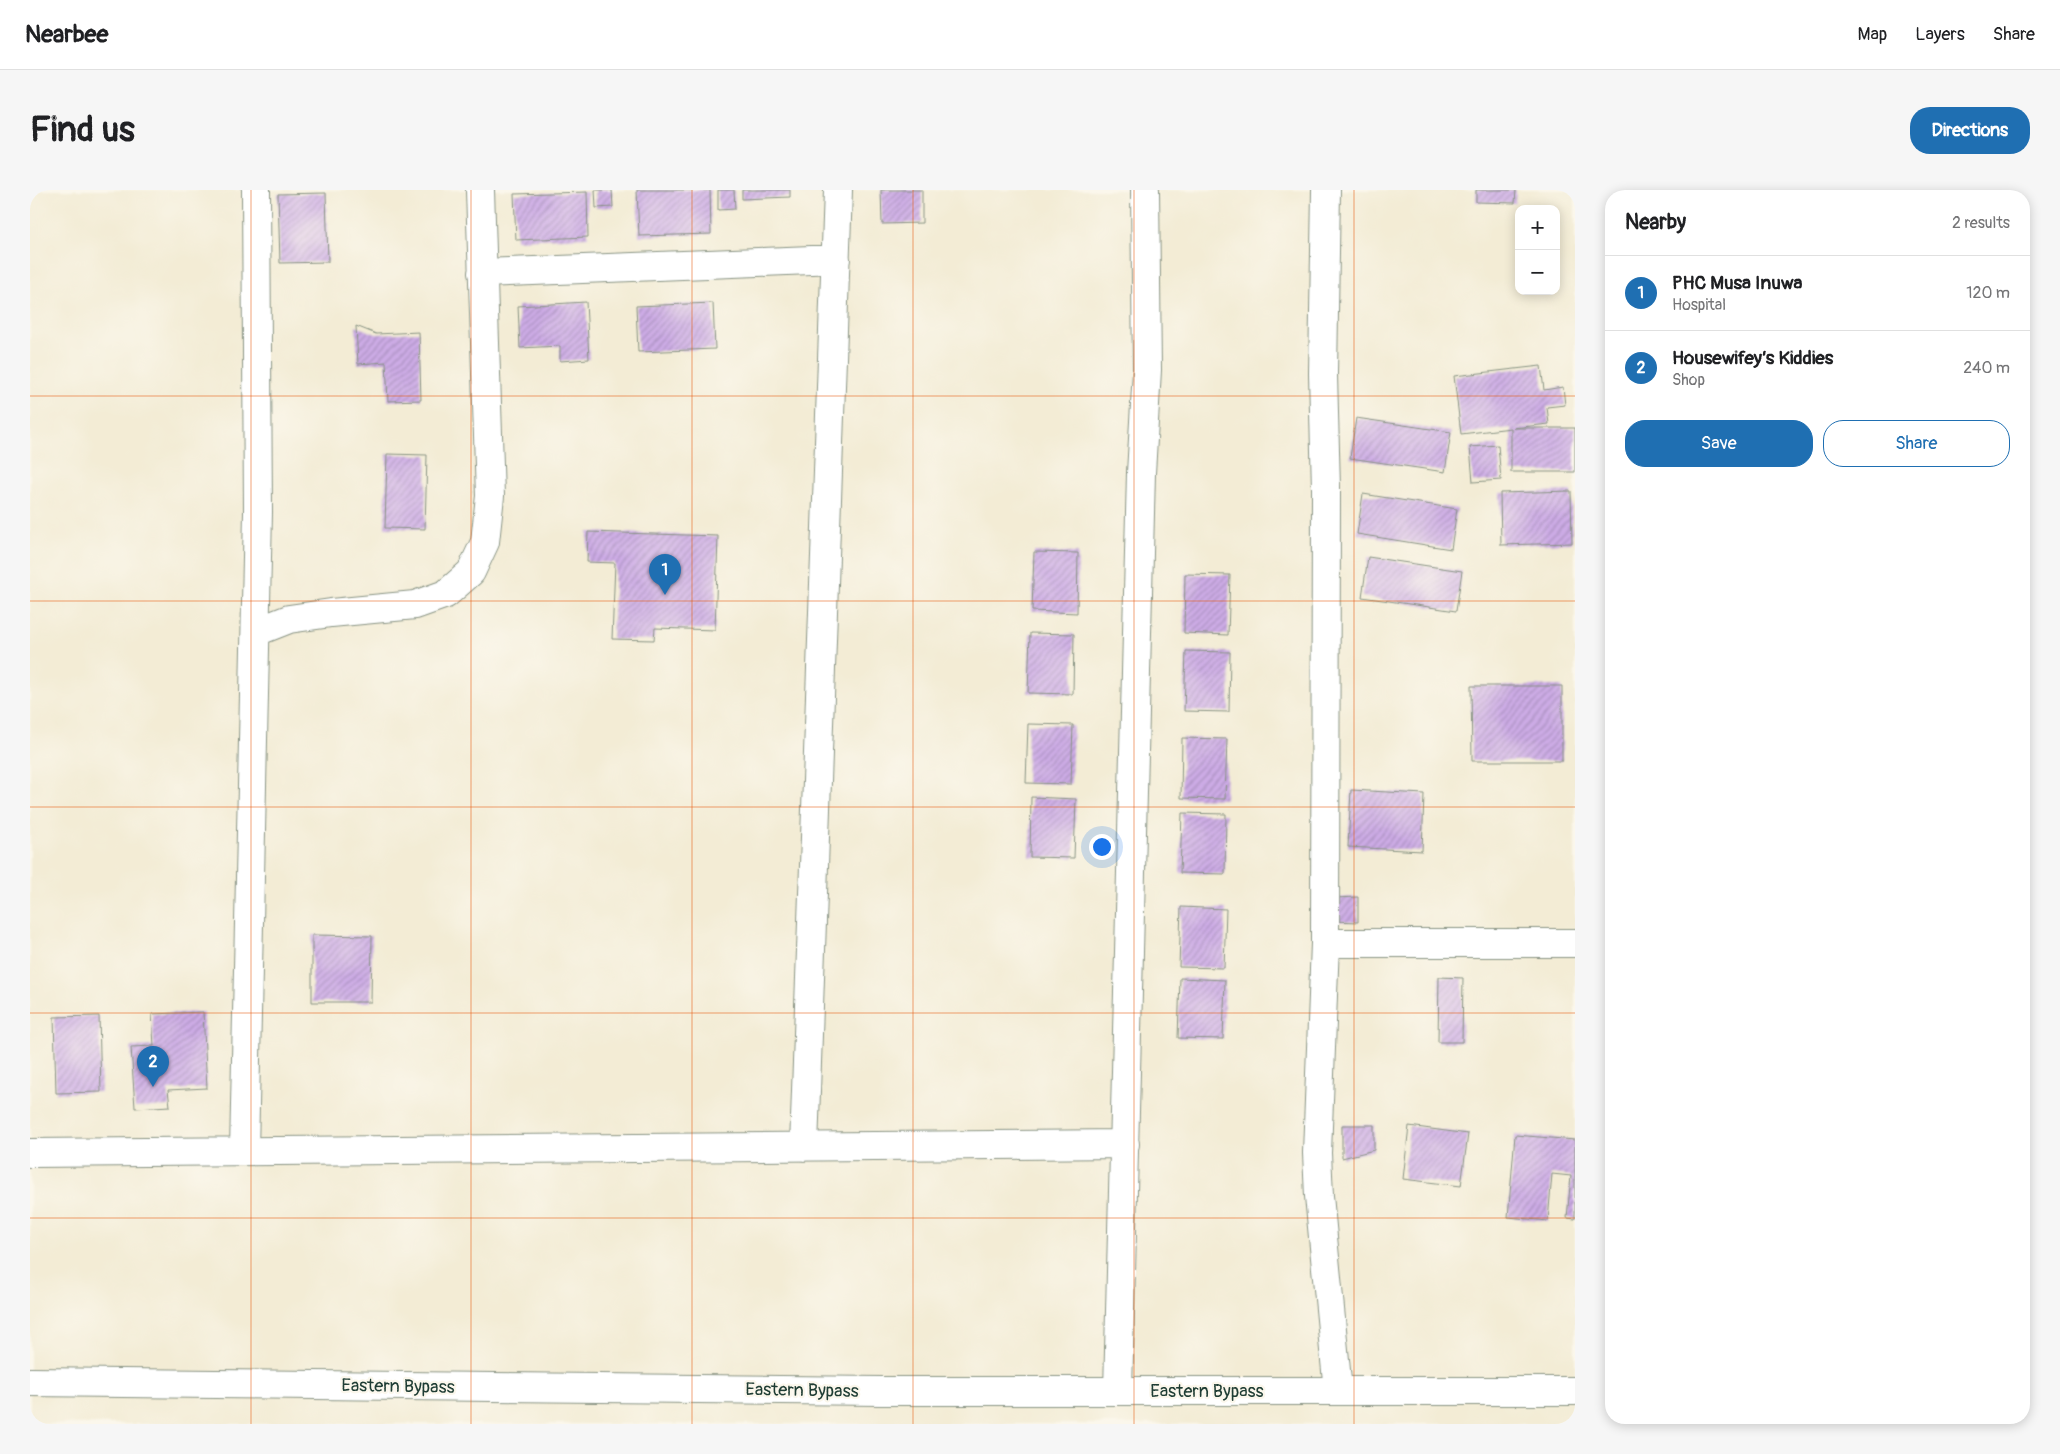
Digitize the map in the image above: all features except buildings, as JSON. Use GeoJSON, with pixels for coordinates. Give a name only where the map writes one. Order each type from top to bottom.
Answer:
{"type":"FeatureCollection","features":[{"type":"Feature","properties":{"kind":"street"},"geometry":{"type":"LineString","coordinates":[[244,1152],[258,512],[256,190]]}},
{"type":"Feature","properties":{"kind":"street"},"geometry":{"type":"LineString","coordinates":[[256,632],[289,619],[415,605],[446,594],[471,572],[485,542],[490,496],[480,190]]}},
{"type":"Feature","properties":{"kind":"street"},"geometry":{"type":"LineString","coordinates":[[804,1147],[838,190]]}},
{"type":"Feature","properties":{"kind":"street"},"geometry":{"type":"LineString","coordinates":[[1118,1391],[1141,473],[1147,370],[1145,190]]}},
{"type":"Feature","properties":{"kind":"street"},"geometry":{"type":"LineString","coordinates":[[1326,190],[1323,374],[1326,489],[1325,943],[1318,1153],[1319,1196],[1338,1391]]}},
{"type":"Feature","properties":{"kind":"street"},"geometry":{"type":"LineString","coordinates":[[482,273],[836,260]]}},
{"type":"Feature","properties":{"kind":"street"},"geometry":{"type":"LineString","coordinates":[[1325,943],[1575,943]]}},
{"type":"Feature","properties":{"kind":"street"},"geometry":{"type":"LineString","coordinates":[[30,1154],[1124,1144]]}},
{"type":"Feature","properties":{"kind":"street","name":"Eastern Bypass"},"geometry":{"type":"LineString","coordinates":[[30,1382],[881,1391],[1575,1391]]}},
{"type":"Feature","properties":{"kind":"place","name":"PHC Musa Inuwa"},"geometry":{"type":"Point","coordinates":[665,595]}},
{"type":"Feature","properties":{"kind":"place","name":"Housewifey’s Kiddies"},"geometry":{"type":"Point","coordinates":[153,1087]}}]}
